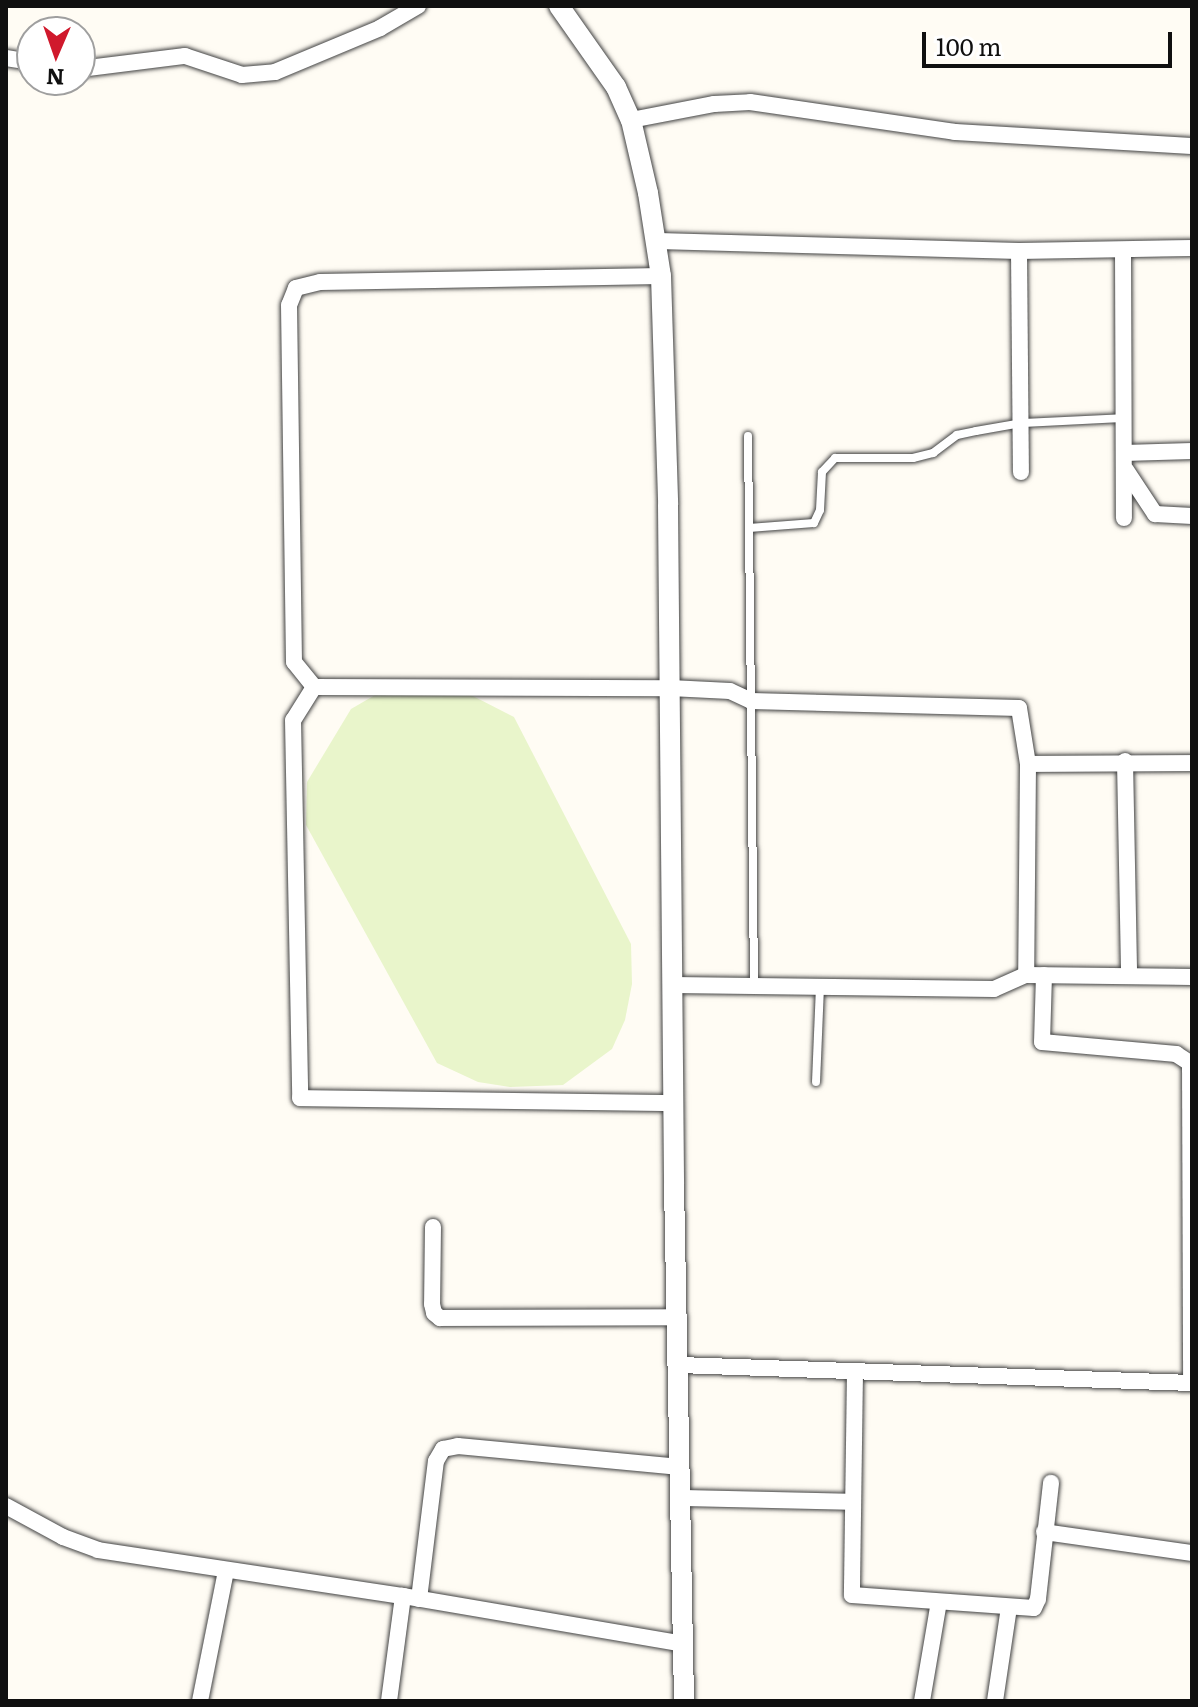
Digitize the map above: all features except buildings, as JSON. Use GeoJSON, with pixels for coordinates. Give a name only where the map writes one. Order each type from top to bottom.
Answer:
{"type":"FeatureCollection","features":[{"type":"Feature","properties":{"kind":"street"},"geometry":{"type":"LineString","coordinates":[[96,67],[185,56],[242,75],[275,72],[380,28],[418,6]]}},
{"type":"Feature","properties":{"kind":"street"},"geometry":{"type":"LineString","coordinates":[[559,6],[616,87],[631,120],[658,241],[661,276],[684,1701]]}},
{"type":"Feature","properties":{"kind":"street"},"geometry":{"type":"LineString","coordinates":[[631,120],[714,104],[750,102],[955,132],[1192,146]]}},
{"type":"Feature","properties":{"kind":"street"},"geometry":{"type":"LineString","coordinates":[[658,241],[1019,251],[1192,248]]}},
{"type":"Feature","properties":{"kind":"street"},"geometry":{"type":"LineString","coordinates":[[1123,250],[1124,518]]}},
{"type":"Feature","properties":{"kind":"street"},"geometry":{"type":"LineString","coordinates":[[1019,251],[1021,472]]}},
{"type":"Feature","properties":{"kind":"street"},"geometry":{"type":"LineString","coordinates":[[314,687],[294,662],[289,305],[296,288],[320,282],[661,276]]}},
{"type":"Feature","properties":{"kind":"street"},"geometry":{"type":"LineString","coordinates":[[1124,461],[1192,451]]}},
{"type":"Feature","properties":{"kind":"street"},"geometry":{"type":"LineString","coordinates":[[1124,461],[1155,514],[1192,516]]}},
{"type":"Feature","properties":{"kind":"street"},"geometry":{"type":"LineString","coordinates":[[314,687],[670,688],[730,691],[751,701],[1019,708],[1028,764],[1026,975]]}},
{"type":"Feature","properties":{"kind":"street"},"geometry":{"type":"LineString","coordinates":[[314,687],[293,720],[300,1098],[673,1103]]}},
{"type":"Feature","properties":{"kind":"street"},"geometry":{"type":"LineString","coordinates":[[1028,764],[1125,761],[1192,763]]}},
{"type":"Feature","properties":{"kind":"street"},"geometry":{"type":"LineString","coordinates":[[1125,761],[1129,976]]}},
{"type":"Feature","properties":{"kind":"street"},"geometry":{"type":"LineString","coordinates":[[673,985],[994,989],[1026,975],[1192,977]]}},
{"type":"Feature","properties":{"kind":"street"},"geometry":{"type":"LineString","coordinates":[[679,1365],[1192,1383],[1190,1063],[1184,1056],[1042,1042],[1044,975]]}},
{"type":"Feature","properties":{"kind":"street"},"geometry":{"type":"LineString","coordinates":[[433,1227],[433,1310],[440,1318],[679,1317]]}},
{"type":"Feature","properties":{"kind":"street"},"geometry":{"type":"LineString","coordinates":[[855,1372],[852,1595],[1030,1609],[1038,1603],[1051,1483]]}},
{"type":"Feature","properties":{"kind":"street"},"geometry":{"type":"LineString","coordinates":[[389,1701],[436,1461],[443,1449],[458,1446],[680,1467]]}},
{"type":"Feature","properties":{"kind":"street"},"geometry":{"type":"LineString","coordinates":[[681,1498],[852,1502]]}},
{"type":"Feature","properties":{"kind":"street"},"geometry":{"type":"LineString","coordinates":[[6,1506],[63,1537],[98,1550],[683,1644]]}},
{"type":"Feature","properties":{"kind":"street"},"geometry":{"type":"LineString","coordinates":[[1044,1532],[1192,1553]]}},
{"type":"Feature","properties":{"kind":"street"},"geometry":{"type":"LineString","coordinates":[[200,1701],[226,1571]]}},
{"type":"Feature","properties":{"kind":"street"},"geometry":{"type":"LineString","coordinates":[[922,1701],[939,1602]]}},
{"type":"Feature","properties":{"kind":"street"},"geometry":{"type":"LineString","coordinates":[[995,1701],[1009,1607]]}},
{"type":"Feature","properties":{"kind":"lane"},"geometry":{"type":"LineString","coordinates":[[749,528],[814,523],[820,510],[822,472],[835,458],[913,458],[933,453],[957,435],[1022,423],[1123,418]]}},
{"type":"Feature","properties":{"kind":"lane"},"geometry":{"type":"LineString","coordinates":[[748,436],[754,986]]}},
{"type":"Feature","properties":{"kind":"lane"},"geometry":{"type":"LineString","coordinates":[[816,1082],[820,986]]}},
{"type":"Feature","properties":{"kind":"green space"},"geometry":{"type":"Polygon","coordinates":[[[382,691],[469,694],[514,717],[631,944],[632,984],[625,1020],[612,1049],[563,1085],[510,1087],[478,1082],[437,1063],[306,825],[307,782],[351,709],[382,691]]]}}]}
